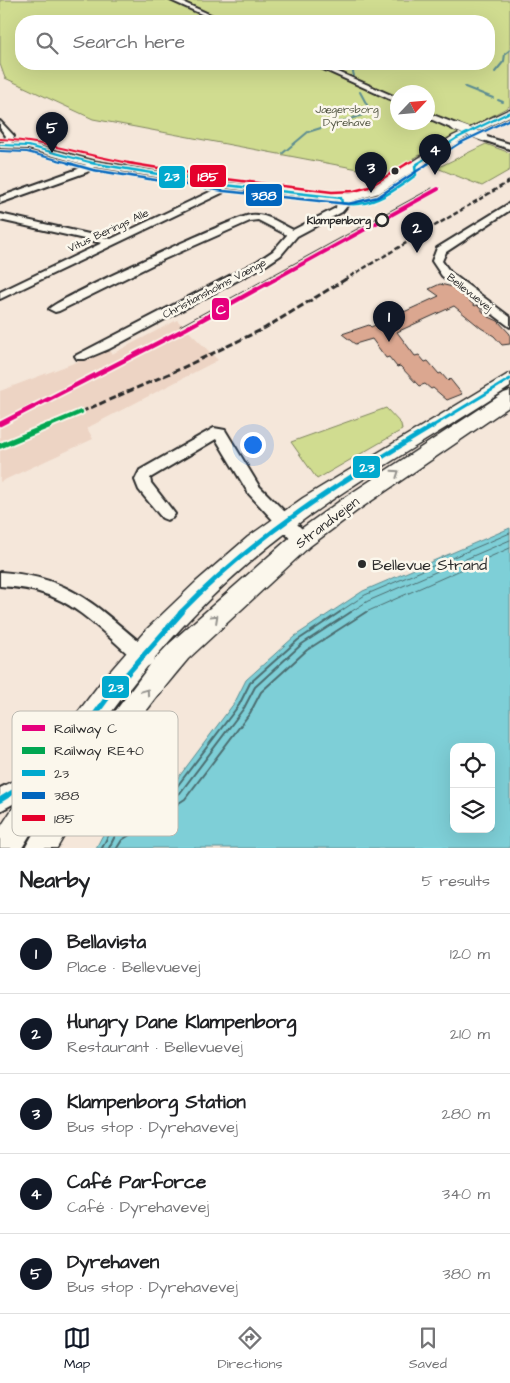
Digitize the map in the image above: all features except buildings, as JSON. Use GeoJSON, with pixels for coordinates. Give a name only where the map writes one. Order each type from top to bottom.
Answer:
{"type":"FeatureCollection","features":[{"type":"Feature","properties":{"kind":"main road","name":"Strandvejen"},"geometry":{"type":"LineString","coordinates":[[152,662],[192,600],[239,558],[284,522],[421,433],[510,379]]}},
{"type":"Feature","properties":{"kind":"main road","name":"Strandvejen"},"geometry":{"type":"LineString","coordinates":[[152,662],[233,601],[302,540],[351,504],[510,397]]}},
{"type":"Feature","properties":{"kind":"main road"},"geometry":{"type":"LineString","coordinates":[[96,711],[152,662]]}},
{"type":"Feature","properties":{"kind":"main road"},"geometry":{"type":"LineString","coordinates":[[122,711],[152,662]]}},
{"type":"Feature","properties":{"kind":"main road"},"geometry":{"type":"LineString","coordinates":[[5,848],[12,836]]}},
{"type":"Feature","properties":{"kind":"main road"},"geometry":{"type":"LineString","coordinates":[[40,848],[47,836]]}},
{"type":"Feature","properties":{"kind":"street"},"geometry":{"type":"LineString","coordinates":[[173,0],[207,15]]}},
{"type":"Feature","properties":{"kind":"street"},"geometry":{"type":"LineString","coordinates":[[328,70],[390,97]]}},
{"type":"Feature","properties":{"kind":"street"},"geometry":{"type":"LineString","coordinates":[[4,145],[28,146],[94,164],[225,185],[341,198],[363,196],[375,191],[457,138],[510,112]]}},
{"type":"Feature","properties":{"kind":"street"},"geometry":{"type":"LineString","coordinates":[[435,118],[510,147]]}},
{"type":"Feature","properties":{"kind":"street"},"geometry":{"type":"LineString","coordinates":[[0,123],[10,136],[4,145]]}},
{"type":"Feature","properties":{"kind":"street"},"geometry":{"type":"LineString","coordinates":[[0,200],[84,170],[94,164]]}},
{"type":"Feature","properties":{"kind":"street","name":"Vitus Berings Alle"},"geometry":{"type":"LineString","coordinates":[[0,296],[219,191],[225,185]]}},
{"type":"Feature","properties":{"kind":"street"},"geometry":{"type":"LineString","coordinates":[[55,309],[189,243],[248,218],[260,217],[293,234],[339,210],[342,206],[341,198]]}},
{"type":"Feature","properties":{"kind":"street","name":"Bellevuevej"},"geometry":{"type":"LineString","coordinates":[[510,206],[441,250],[436,261],[446,274],[510,323]]}},
{"type":"Feature","properties":{"kind":"street"},"geometry":{"type":"LineString","coordinates":[[0,217],[110,242]]}},
{"type":"Feature","properties":{"kind":"street","name":"Christiansholms Vænge"},"geometry":{"type":"LineString","coordinates":[[81,356],[105,346],[262,263],[277,253],[293,234]]}},
{"type":"Feature","properties":{"kind":"street"},"geometry":{"type":"LineString","coordinates":[[167,514],[144,486],[142,480],[145,474],[214,433],[220,434],[254,490],[302,540]]}},
{"type":"Feature","properties":{"kind":"street"},"geometry":{"type":"LineString","coordinates":[[0,579],[15,579],[47,585],[69,597],[92,611],[152,662]]}},
{"type":"Feature","properties":{"kind":"street"},"geometry":{"type":"LineString","coordinates":[[0,800],[12,793]]}},
{"type":"Feature","properties":{"kind":"shaded area"},"geometry":{"type":"Polygon","coordinates":[[[177,320],[218,360],[87,428],[93,439],[0,482],[0,391],[108,350],[112,354],[177,320]]]}},
{"type":"Feature","properties":{"kind":"green space","name":"Jægersborg Dyrehave"},"geometry":{"type":"Polygon","coordinates":[[[0,0],[510,0],[510,106],[385,174],[93,119],[5,78],[0,64],[0,0]]]}},
{"type":"Feature","properties":{"kind":"green space"},"geometry":{"type":"Polygon","coordinates":[[[486,144],[510,153],[510,170],[482,186],[437,168],[486,144]]]}},
{"type":"Feature","properties":{"kind":"green space"},"geometry":{"type":"Polygon","coordinates":[[[386,408],[401,424],[402,430],[317,479],[291,442],[386,408]]]}},
{"type":"Feature","properties":{"kind":"water"},"geometry":{"type":"Polygon","coordinates":[[[510,528],[510,848],[96,848],[102,836],[178,836],[178,778],[235,702],[246,680],[295,636],[363,591],[510,528]]]}},
{"type":"Feature","properties":{"kind":"waterway"},"geometry":{"type":"LineString","coordinates":[[495,72],[504,61],[505,54],[510,50]]}},
{"type":"Feature","properties":{"kind":"waterway"},"geometry":{"type":"LineString","coordinates":[[352,70],[354,76]]}},
{"type":"Feature","properties":{"kind":"waterway"},"geometry":{"type":"LineString","coordinates":[[465,87],[493,98]]}},
{"type":"Feature","properties":{"kind":"waterway"},"geometry":{"type":"LineString","coordinates":[[360,92],[367,105]]}},
{"type":"Feature","properties":{"kind":"waterway"},"geometry":{"type":"LineString","coordinates":[[498,100],[503,102]]}},
{"type":"Feature","properties":{"kind":"waterway"},"geometry":{"type":"LineString","coordinates":[[283,153],[308,132],[366,114]]}},
{"type":"Feature","properties":{"kind":"tram line"},"geometry":{"type":"LineString","coordinates":[[180,326],[432,188]]}},
{"type":"Feature","properties":{"kind":"railway"},"geometry":{"type":"LineString","coordinates":[[344,280],[510,181]]}},
{"type":"Feature","properties":{"kind":"railway"},"geometry":{"type":"LineString","coordinates":[[81,412],[180,369],[265,328],[346,279]]}},
{"type":"Feature","properties":{"kind":"rail line","name":"C"},"geometry":{"type":"LineString","coordinates":[[0,424],[185,329],[438,189]]}},
{"type":"Feature","properties":{"kind":"rail line","name":"RE40"},"geometry":{"type":"LineString","coordinates":[[0,446],[81,412]]}},
{"type":"Feature","properties":{"kind":"transit line","name":"23"},"geometry":{"type":"LineString","coordinates":[[415,166],[457,138],[510,112]]}},
{"type":"Feature","properties":{"kind":"transit line","name":"388"},"geometry":{"type":"LineString","coordinates":[[0,151],[27,152],[93,170],[224,191],[348,204],[378,197],[460,143],[510,119]]}},
{"type":"Feature","properties":{"kind":"transit line","name":"185"},"geometry":{"type":"LineString","coordinates":[[0,139],[29,140],[95,158],[226,179],[332,192],[354,191],[369,187],[412,161]]}},
{"type":"Feature","properties":{"kind":"transit line","name":"23"},"geometry":{"type":"LineString","coordinates":[[0,145],[28,146],[94,164],[225,185],[341,198],[342,203]]}},
{"type":"Feature","properties":{"kind":"transit line","name":"23"},"geometry":{"type":"LineString","coordinates":[[342,203],[362,205],[381,198],[416,175],[415,166]]}},
{"type":"Feature","properties":{"kind":"transit line","name":"23"},"geometry":{"type":"LineString","coordinates":[[97,711],[163,631],[218,576],[247,551],[343,482],[510,379]]}},
{"type":"Feature","properties":{"kind":"transit line","name":"23"},"geometry":{"type":"LineString","coordinates":[[0,800],[12,793]]}},
{"type":"Feature","properties":{"kind":"place","name":"Dyrehaven"},"geometry":{"type":"Point","coordinates":[52,153]}},
{"type":"Feature","properties":{"kind":"place","name":"Café Parforce"},"geometry":{"type":"Point","coordinates":[435,175]}},
{"type":"Feature","properties":{"kind":"place","name":"Klampenborg Station"},"geometry":{"type":"Point","coordinates":[371,193]}},
{"type":"Feature","properties":{"kind":"place","name":"Klampenborg"},"geometry":{"type":"Point","coordinates":[382,220]}},
{"type":"Feature","properties":{"kind":"place","name":"Hungry Dane Klampenborg"},"geometry":{"type":"Point","coordinates":[417,253]}},
{"type":"Feature","properties":{"kind":"place","name":"Bellavista"},"geometry":{"type":"Point","coordinates":[389,342]}},
{"type":"Feature","properties":{"kind":"place","name":"Bellevue Strand"},"geometry":{"type":"Point","coordinates":[362,564]}}]}
